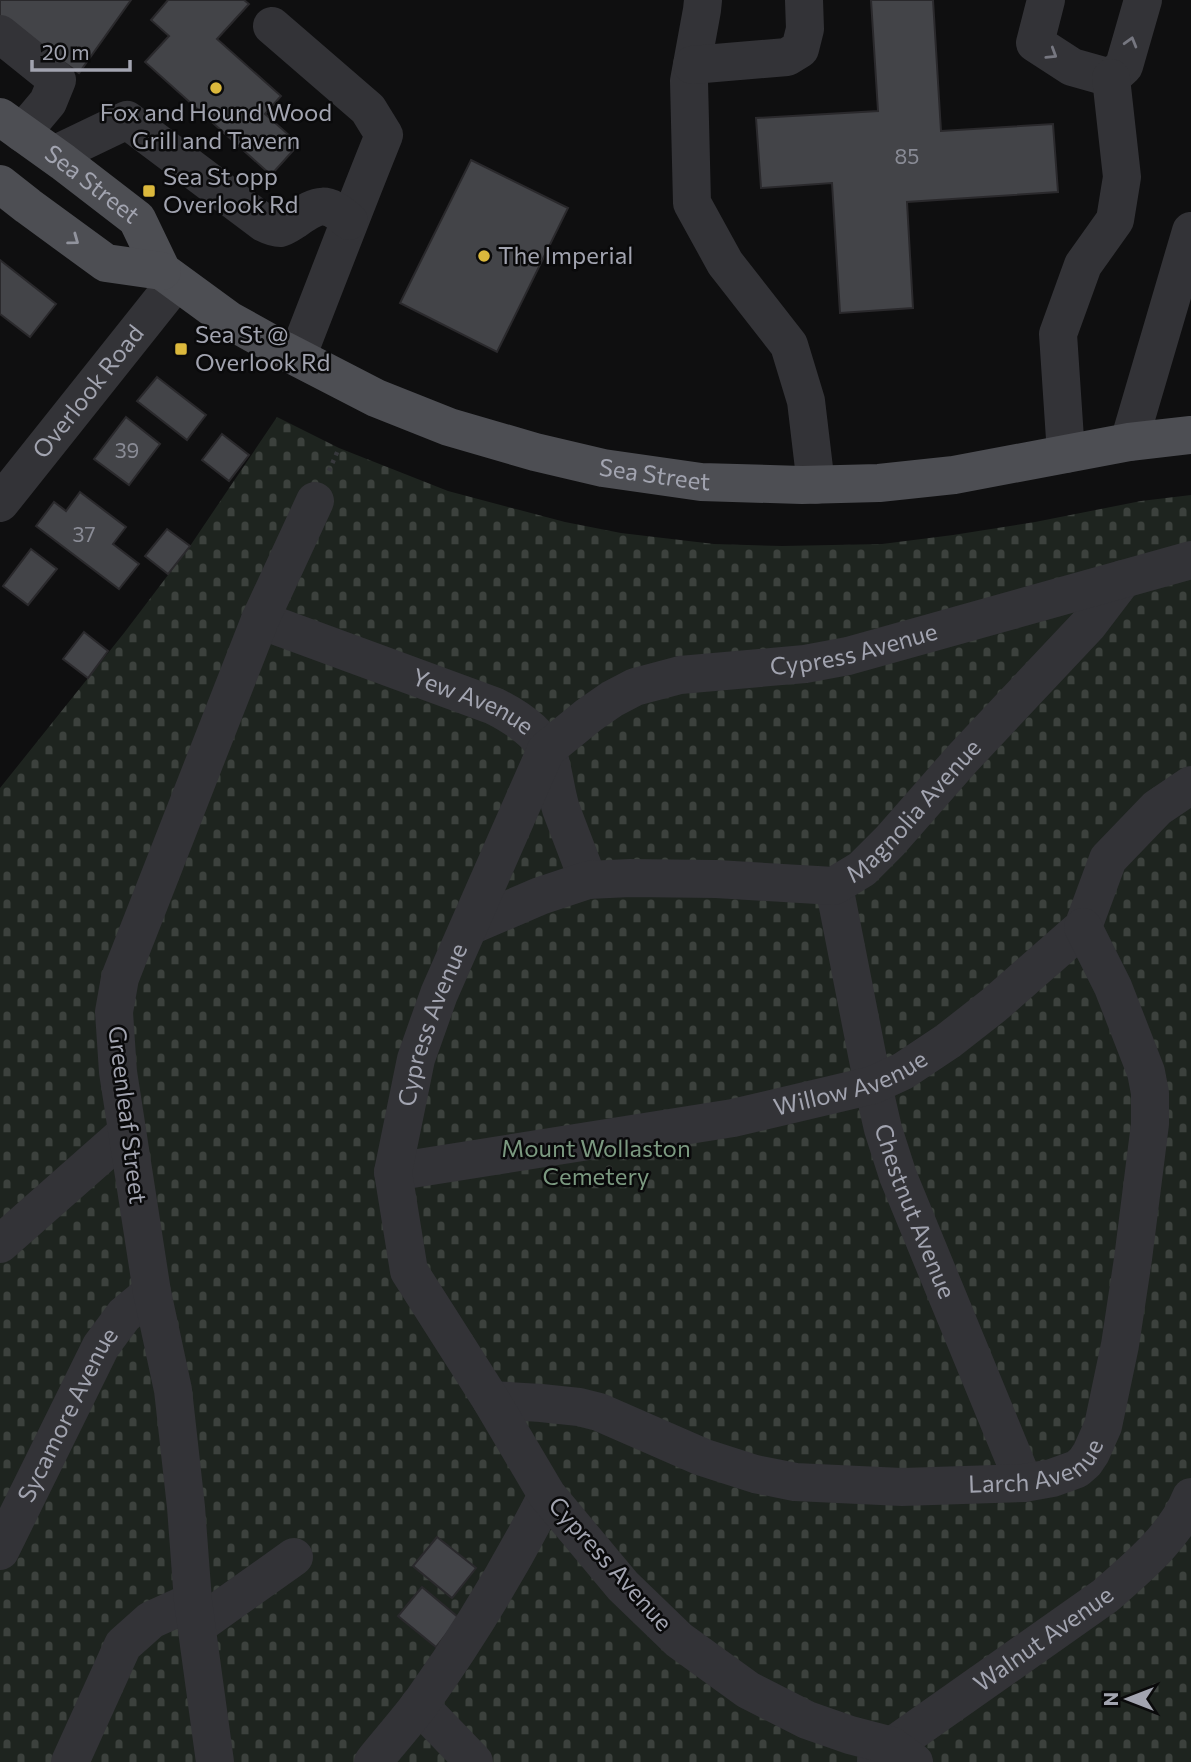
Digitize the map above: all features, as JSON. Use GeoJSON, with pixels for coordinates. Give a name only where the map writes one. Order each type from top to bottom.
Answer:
{"type":"FeatureCollection","features":[{"type":"Feature","properties":{"kind":"main road","name":"Sea Street"},"geometry":{"type":"LineString","coordinates":[[11,125],[137,219],[169,276]]}},
{"type":"Feature","properties":{"kind":"main road","name":"Sea Street"},"geometry":{"type":"LineString","coordinates":[[9,196],[106,262],[169,276],[229,320],[376,398],[449,427],[603,468],[701,482],[816,485],[879,483],[954,475],[1129,442],[1191,435]]}},
{"type":"Feature","properties":{"kind":"street"},"geometry":{"type":"LineString","coordinates":[[703,0],[688,81],[692,204],[725,262],[789,345],[806,401],[816,485]]}},
{"type":"Feature","properties":{"kind":"street"},"geometry":{"type":"LineString","coordinates":[[692,65],[787,57],[800,49],[805,29],[804,0]]}},
{"type":"Feature","properties":{"kind":"street"},"geometry":{"type":"LineString","coordinates":[[1046,0],[1034,43],[1072,66],[1111,78]]}},
{"type":"Feature","properties":{"kind":"street"},"geometry":{"type":"LineString","coordinates":[[1111,78],[1124,66],[1143,0]]}},
{"type":"Feature","properties":{"kind":"street"},"geometry":{"type":"LineString","coordinates":[[272,26],[368,108],[384,135],[297,357]]}},
{"type":"Feature","properties":{"kind":"street"},"geometry":{"type":"LineString","coordinates":[[0,34],[57,80],[48,102],[11,125]]}},
{"type":"Feature","properties":{"kind":"street"},"geometry":{"type":"LineString","coordinates":[[1066,454],[1058,334],[1083,265],[1115,220],[1122,177],[1111,78]]}},
{"type":"Feature","properties":{"kind":"street"},"geometry":{"type":"LineString","coordinates":[[54,155],[127,120],[264,223],[278,228],[321,205],[334,209],[349,221]]}},
{"type":"Feature","properties":{"kind":"street"},"geometry":{"type":"LineString","coordinates":[[1129,442],[1179,313],[1191,231]]}},
{"type":"Feature","properties":{"kind":"street","name":"Overlook Road"},"geometry":{"type":"LineString","coordinates":[[0,503],[169,276]]}},
{"type":"Feature","properties":{"kind":"street","name":"Greenleaf Street"},"geometry":{"type":"LineString","coordinates":[[215,1762],[195,1614],[173,1390],[152,1292],[127,1132],[118,1072],[114,1012],[120,978],[260,620],[315,501]]}},
{"type":"Feature","properties":{"kind":"street","name":"Cypress Avenue"},"geometry":{"type":"LineString","coordinates":[[894,1757],[850,1735],[807,1720],[748,1690],[679,1640],[623,1586],[547,1495],[491,1400],[409,1271],[393,1172],[416,1059],[439,995],[547,750],[612,699],[635,687],[680,675],[805,664],[848,656],[1191,560]]}},
{"type":"Feature","properties":{"kind":"street","name":"Magnolia Avenue"},"geometry":{"type":"LineString","coordinates":[[470,926],[540,895],[588,880],[716,879],[834,886],[862,869],[890,841],[1088,625],[1123,579]]}},
{"type":"Feature","properties":{"kind":"street","name":"Yew Avenue"},"geometry":{"type":"LineString","coordinates":[[260,620],[494,706],[522,723],[547,750],[560,806],[588,880]]}},
{"type":"Feature","properties":{"kind":"street","name":"Willow Avenue"},"geometry":{"type":"LineString","coordinates":[[393,1172],[733,1118],[873,1085],[904,1071],[994,1006],[1083,927],[1108,859],[1157,808],[1191,785]]}},
{"type":"Feature","properties":{"kind":"street","name":"Chestnut Avenue"},"geometry":{"type":"LineString","coordinates":[[834,886],[883,1129],[898,1176],[1024,1483]]}},
{"type":"Feature","properties":{"kind":"street","name":"Larch Avenue"},"geometry":{"type":"LineString","coordinates":[[491,1400],[579,1407],[599,1412],[702,1457],[755,1474],[795,1482],[902,1487],[1024,1483],[1052,1478],[1077,1469],[1085,1462],[1098,1440],[1120,1345],[1150,1124],[1150,1093],[1146,1072],[1113,987],[1083,927]]}},
{"type":"Feature","properties":{"kind":"street"},"geometry":{"type":"LineString","coordinates":[[0,1244],[127,1132]]}},
{"type":"Feature","properties":{"kind":"street","name":"Sycamore Avenue"},"geometry":{"type":"LineString","coordinates":[[0,1551],[101,1346],[124,1315],[152,1292]]}},
{"type":"Feature","properties":{"kind":"street"},"geometry":{"type":"LineString","coordinates":[[373,1762],[419,1705],[488,1602],[520,1549],[547,1495]]}},
{"type":"Feature","properties":{"kind":"street","name":"Walnut Avenue"},"geometry":{"type":"LineString","coordinates":[[894,1757],[1134,1571],[1176,1524],[1191,1497]]}},
{"type":"Feature","properties":{"kind":"street"},"geometry":{"type":"LineString","coordinates":[[70,1762],[123,1645],[150,1620],[195,1614],[294,1557]]}},
{"type":"Feature","properties":{"kind":"street"},"geometry":{"type":"LineString","coordinates":[[419,1705],[474,1762]]}},
{"type":"Feature","properties":{"kind":"green space","name":"Mount Wollaston Cemetery"},"geometry":{"type":"Polygon","coordinates":[[[277,417],[339,448],[448,491],[565,522],[621,533],[714,544],[882,544],[1035,522],[1141,501],[1191,495],[1191,1762],[0,1762],[0,788],[190,546],[277,417]]]}},
{"type":"Feature","properties":{"kind":"building"},"geometry":{"type":"Polygon","coordinates":[[[0,0],[131,0],[79,73],[0,17],[0,0]]]}},
{"type":"Feature","properties":{"kind":"building"},"geometry":{"type":"Polygon","coordinates":[[[168,0],[244,0],[249,4],[217,39],[281,96],[265,114],[299,144],[271,175],[145,62],[169,36],[151,20],[168,0]]]}},
{"type":"Feature","properties":{"kind":"building"},"geometry":{"type":"Polygon","coordinates":[[[871,0],[933,0],[941,131],[1053,124],[1058,192],[907,202],[913,308],[840,313],[832,183],[761,188],[756,118],[878,111],[871,0]]]}},
{"type":"Feature","properties":{"kind":"building","name":"The Imperial"},"geometry":{"type":"Polygon","coordinates":[[[471,160],[568,208],[497,352],[400,303],[471,160]]]}},
{"type":"Feature","properties":{"kind":"building"},"geometry":{"type":"Polygon","coordinates":[[[0,260],[56,304],[30,337],[0,314],[0,260]]]}},
{"type":"Feature","properties":{"kind":"building"},"geometry":{"type":"Polygon","coordinates":[[[157,377],[206,415],[187,440],[137,401],[157,377]]]}},
{"type":"Feature","properties":{"kind":"building"},"geometry":{"type":"Polygon","coordinates":[[[126,417],[160,444],[129,485],[94,459],[126,417]]]}},
{"type":"Feature","properties":{"kind":"building"},"geometry":{"type":"Polygon","coordinates":[[[222,434],[249,455],[229,481],[202,460],[222,434]]]}},
{"type":"Feature","properties":{"kind":"building"},"geometry":{"type":"Polygon","coordinates":[[[80,492],[126,527],[113,544],[139,564],[119,589],[36,526],[54,502],[66,511],[80,492]]]}},
{"type":"Feature","properties":{"kind":"building"},"geometry":{"type":"Polygon","coordinates":[[[167,529],[190,546],[168,574],[145,556],[167,529]]]}},
{"type":"Feature","properties":{"kind":"building"},"geometry":{"type":"Polygon","coordinates":[[[31,549],[57,569],[28,605],[3,586],[31,549]]]}},
{"type":"Feature","properties":{"kind":"building"},"geometry":{"type":"Polygon","coordinates":[[[84,632],[108,651],[88,678],[63,659],[84,632]]]}},
{"type":"Feature","properties":{"kind":"building"},"geometry":{"type":"Polygon","coordinates":[[[437,1537],[476,1568],[452,1598],[413,1566],[437,1537]]]}},
{"type":"Feature","properties":{"kind":"building"},"geometry":{"type":"Polygon","coordinates":[[[422,1587],[459,1618],[436,1647],[398,1616],[422,1587]]]}},
{"type":"Feature","properties":{"kind":"place","name":"Fox and Hound Wood Grill and Tavern"},"geometry":{"type":"Point","coordinates":[216,88]}},
{"type":"Feature","properties":{"kind":"place","name":"Sea St opp Overlook Rd"},"geometry":{"type":"Point","coordinates":[149,191]}},
{"type":"Feature","properties":{"kind":"place","name":"The Imperial"},"geometry":{"type":"Point","coordinates":[484,256]}},
{"type":"Feature","properties":{"kind":"place","name":"Sea St @ Overlook Rd"},"geometry":{"type":"Point","coordinates":[181,349]}}]}
